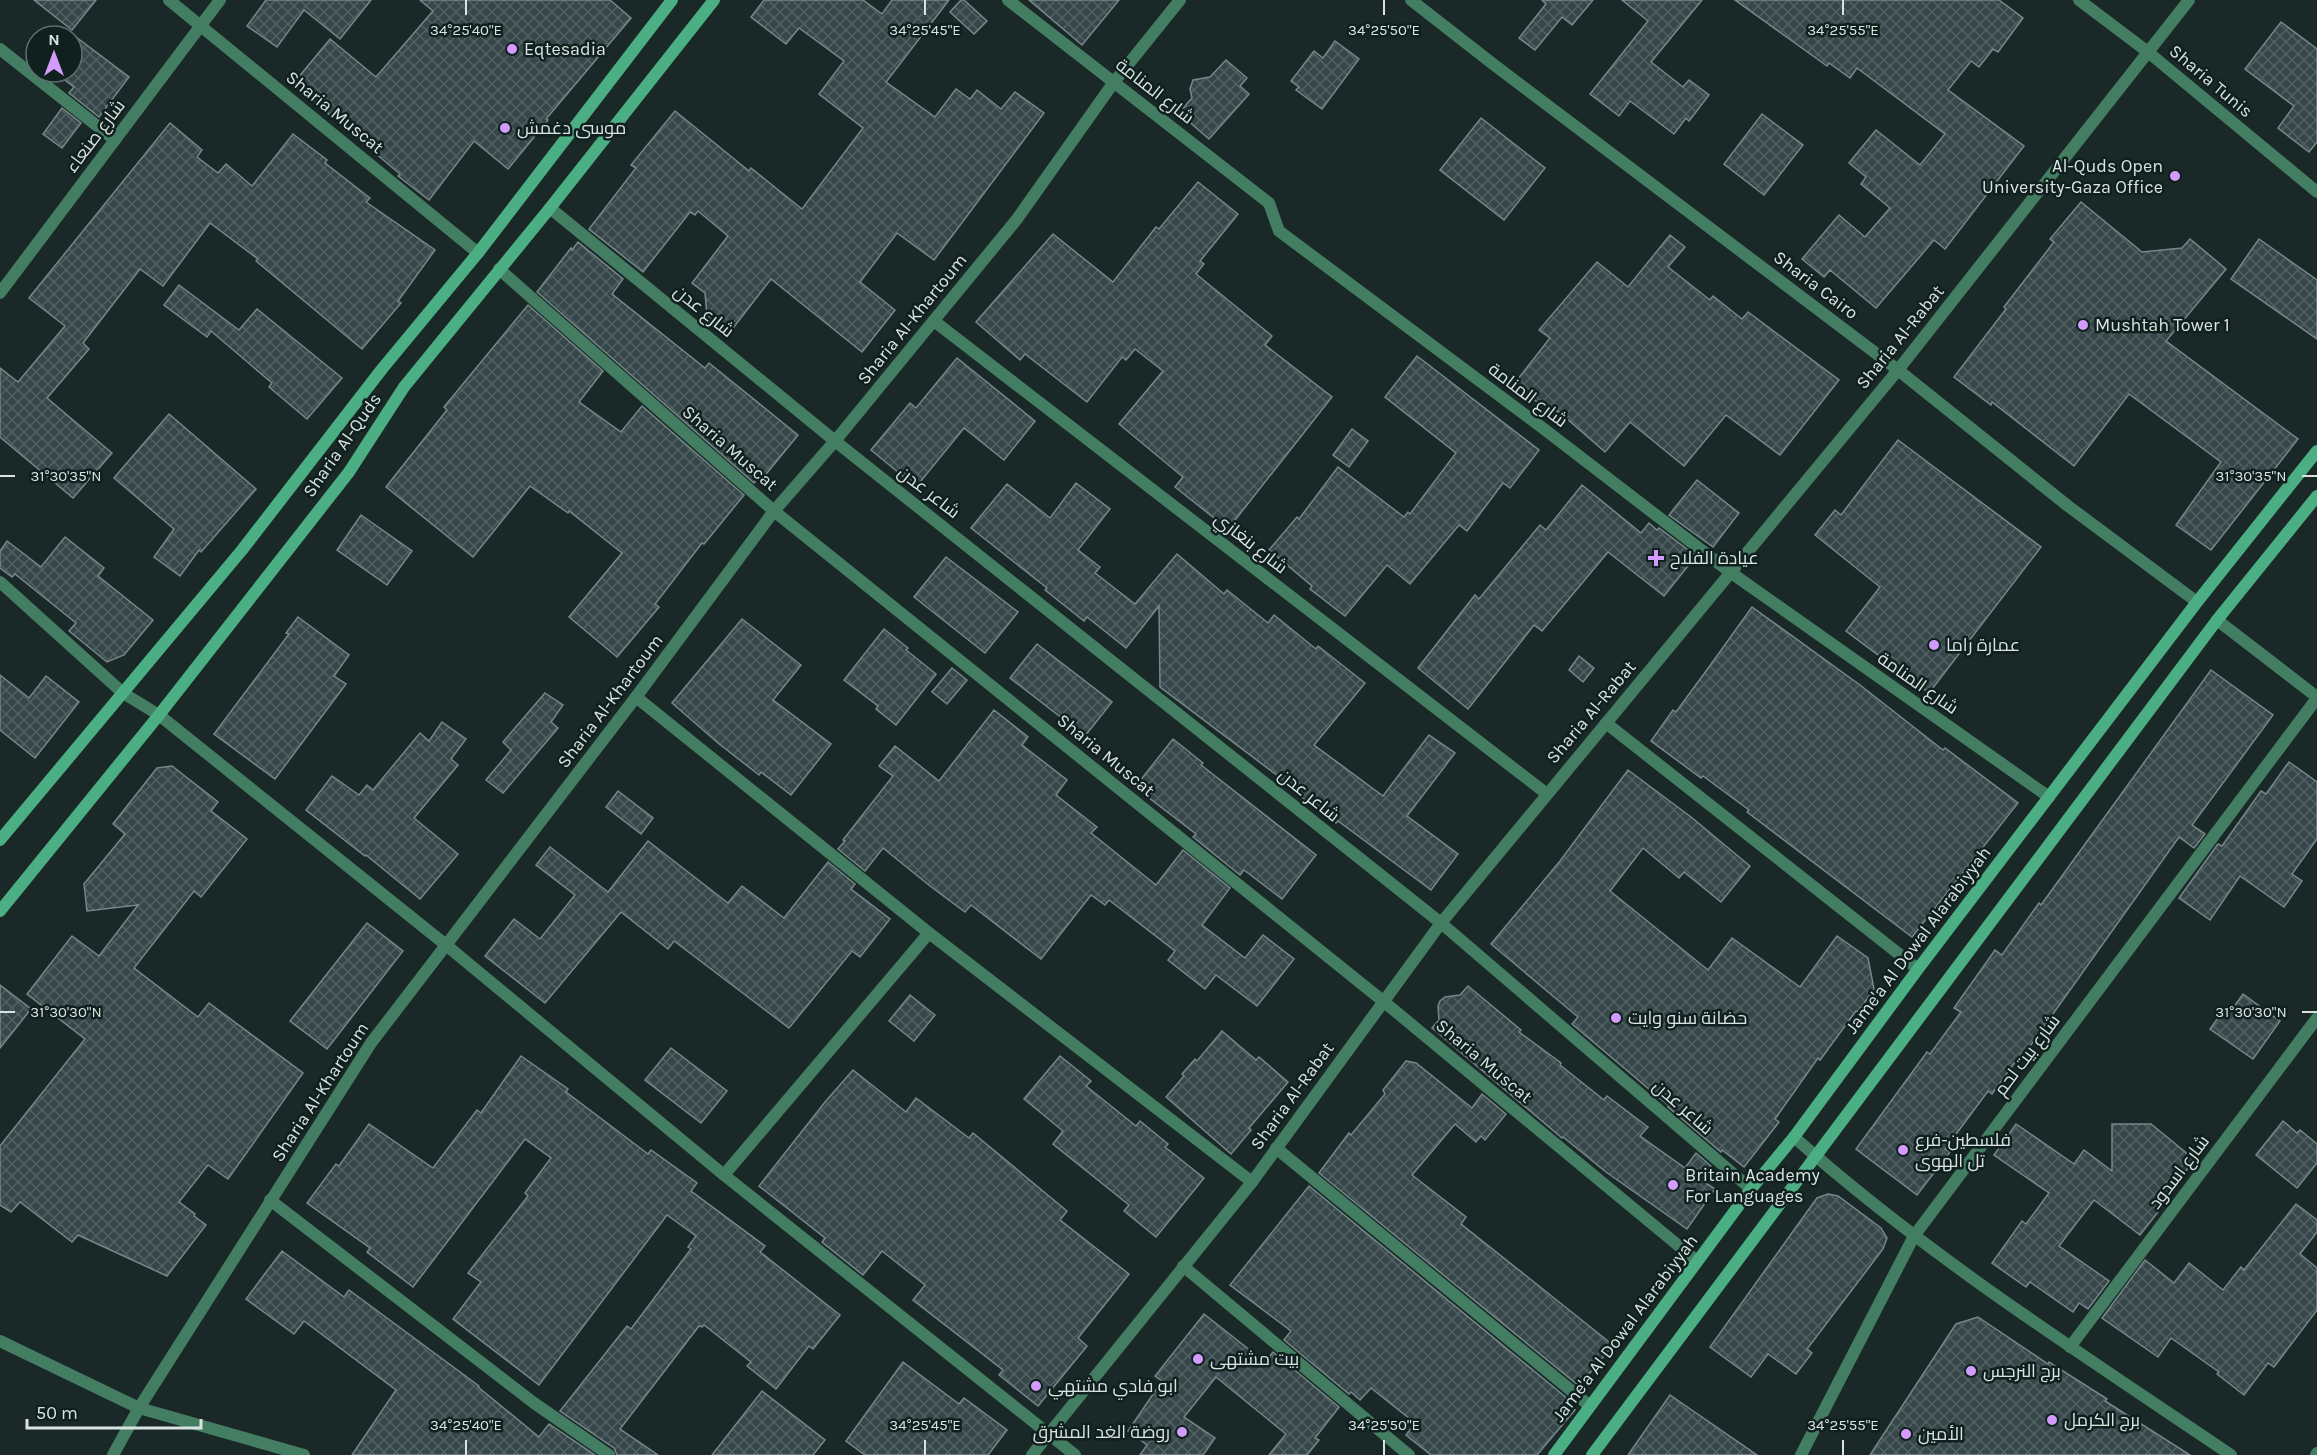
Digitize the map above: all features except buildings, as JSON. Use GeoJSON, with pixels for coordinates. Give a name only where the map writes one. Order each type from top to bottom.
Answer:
{"type":"FeatureCollection","features":[{"type":"Feature","properties":{"kind":"main road","name":"Sharia Al-Quds"},"geometry":{"type":"LineString","coordinates":[[0,840],[242,550],[382,369],[478,253],[672,0]]}},
{"type":"Feature","properties":{"kind":"main road","name":"Sharia Al-Quds"},"geometry":{"type":"LineString","coordinates":[[0,910],[159,716],[349,472],[404,387],[550,208],[714,0]]}},
{"type":"Feature","properties":{"kind":"main road","name":"Jame'a Al Dowal Alarabiyyah"},"geometry":{"type":"LineString","coordinates":[[1554,1455],[1697,1261],[1751,1189],[1794,1137],[1918,969],[2197,602],[2317,451]]}},
{"type":"Feature","properties":{"kind":"main road"},"geometry":{"type":"LineString","coordinates":[[1592,1455],[2217,620],[2317,496]]}},
{"type":"Feature","properties":{"kind":"street","name":"Sharia Muscat"},"geometry":{"type":"LineString","coordinates":[[169,0],[478,253]]}},
{"type":"Feature","properties":{"kind":"street","name":"شارع صنعاء"},"geometry":{"type":"LineString","coordinates":[[0,293],[220,0]]}},
{"type":"Feature","properties":{"kind":"street","name":"شارع المنامة"},"geometry":{"type":"LineString","coordinates":[[1008,0],[1269,203],[1279,231],[1544,429],[1730,572],[2049,797]]}},
{"type":"Feature","properties":{"kind":"street","name":"Sharia Al-Khartoum"},"geometry":{"type":"LineString","coordinates":[[113,1455],[139,1408],[371,1043],[636,697],[774,511],[835,441],[1017,219],[1114,82],[1180,0]]}},
{"type":"Feature","properties":{"kind":"street","name":"Sharia Cairo"},"geometry":{"type":"LineString","coordinates":[[1411,0],[1898,370],[2068,506],[2197,602]]}},
{"type":"Feature","properties":{"kind":"street","name":"Sharia Tunis"},"geometry":{"type":"LineString","coordinates":[[2079,0],[2148,52],[2317,192]]}},
{"type":"Feature","properties":{"kind":"street","name":"Sharia Al-Rabat"},"geometry":{"type":"LineString","coordinates":[[1032,1455],[1252,1182],[1441,923],[1898,370],[2190,0]]}},
{"type":"Feature","properties":{"kind":"street"},"geometry":{"type":"LineString","coordinates":[[0,49],[115,140]]}},
{"type":"Feature","properties":{"kind":"street","name":"شارع عدن"},"geometry":{"type":"LineString","coordinates":[[550,208],[835,441]]}},
{"type":"Feature","properties":{"kind":"street","name":"Sharia Muscat"},"geometry":{"type":"LineString","coordinates":[[499,269],[774,511],[1383,1001],[1697,1261]]}},
{"type":"Feature","properties":{"kind":"street","name":"شارع بنغازي"},"geometry":{"type":"LineString","coordinates":[[934,321],[1547,794]]}},
{"type":"Feature","properties":{"kind":"street","name":"شاعر عدن"},"geometry":{"type":"LineString","coordinates":[[835,441],[1441,923],[1751,1189]]}},
{"type":"Feature","properties":{"kind":"street"},"geometry":{"type":"LineString","coordinates":[[0,582],[123,693],[159,716],[446,945],[724,1175],[1075,1455]]}},
{"type":"Feature","properties":{"kind":"street"},"geometry":{"type":"LineString","coordinates":[[2217,620],[2317,698]]}},
{"type":"Feature","properties":{"kind":"street"},"geometry":{"type":"LineString","coordinates":[[636,697],[929,933],[1252,1182]]}},
{"type":"Feature","properties":{"kind":"street","name":"شارع بيت لحم"},"geometry":{"type":"LineString","coordinates":[[1801,1455],[1914,1236],[2317,698]]}},
{"type":"Feature","properties":{"kind":"street"},"geometry":{"type":"LineString","coordinates":[[1606,723],[1918,969]]}},
{"type":"Feature","properties":{"kind":"street"},"geometry":{"type":"LineString","coordinates":[[724,1175],[929,933]]}},
{"type":"Feature","properties":{"kind":"street","name":"شارع اسدود"},"geometry":{"type":"LineString","coordinates":[[2070,1347],[2317,1018]]}},
{"type":"Feature","properties":{"kind":"street"},"geometry":{"type":"LineString","coordinates":[[1794,1137],[1914,1236],[2070,1347],[2231,1455]]}},
{"type":"Feature","properties":{"kind":"street"},"geometry":{"type":"LineString","coordinates":[[1276,1148],[1590,1406]]}},
{"type":"Feature","properties":{"kind":"street"},"geometry":{"type":"LineString","coordinates":[[270,1200],[534,1403],[609,1455]]}},
{"type":"Feature","properties":{"kind":"street"},"geometry":{"type":"LineString","coordinates":[[1183,1266],[1409,1455]]}},
{"type":"Feature","properties":{"kind":"street"},"geometry":{"type":"LineString","coordinates":[[0,1341],[139,1408],[304,1455]]}},
{"type":"Feature","properties":{"kind":"place","name":"Eqtesadia"},"geometry":{"type":"Point","coordinates":[512,49]}},
{"type":"Feature","properties":{"kind":"place","name":"موسى دغمش"},"geometry":{"type":"Point","coordinates":[505,128]}},
{"type":"Feature","properties":{"kind":"place","name":"Al-Quds Open University-Gaza Office"},"geometry":{"type":"Point","coordinates":[2175,176]}},
{"type":"Feature","properties":{"kind":"place","name":"Mushtah Tower 1"},"geometry":{"type":"Point","coordinates":[2083,325]}},
{"type":"Feature","properties":{"kind":"place","name":"عيادة الفلاح"},"geometry":{"type":"Point","coordinates":[1656,558]}},
{"type":"Feature","properties":{"kind":"place","name":"عمارة راما"},"geometry":{"type":"Point","coordinates":[1934,645]}},
{"type":"Feature","properties":{"kind":"place","name":"حضانة سنو وايت"},"geometry":{"type":"Point","coordinates":[1616,1018]}},
{"type":"Feature","properties":{"kind":"place","name":"فلسطين-فرع تل الهوى"},"geometry":{"type":"Point","coordinates":[1903,1150]}},
{"type":"Feature","properties":{"kind":"place","name":"Britain Academy For Languages"},"geometry":{"type":"Point","coordinates":[1673,1185]}},
{"type":"Feature","properties":{"kind":"place","name":"بيت مشتهى"},"geometry":{"type":"Point","coordinates":[1198,1359]}},
{"type":"Feature","properties":{"kind":"place","name":"برج النرجس"},"geometry":{"type":"Point","coordinates":[1971,1371]}},
{"type":"Feature","properties":{"kind":"place","name":"ابو فادي مشتهي"},"geometry":{"type":"Point","coordinates":[1036,1386]}},
{"type":"Feature","properties":{"kind":"place","name":"برج الكرمل"},"geometry":{"type":"Point","coordinates":[2052,1420]}},
{"type":"Feature","properties":{"kind":"place","name":"روضة الغد المشرق"},"geometry":{"type":"Point","coordinates":[1182,1432]}},
{"type":"Feature","properties":{"kind":"place","name":"الأمين"},"geometry":{"type":"Point","coordinates":[1906,1434]}}]}
